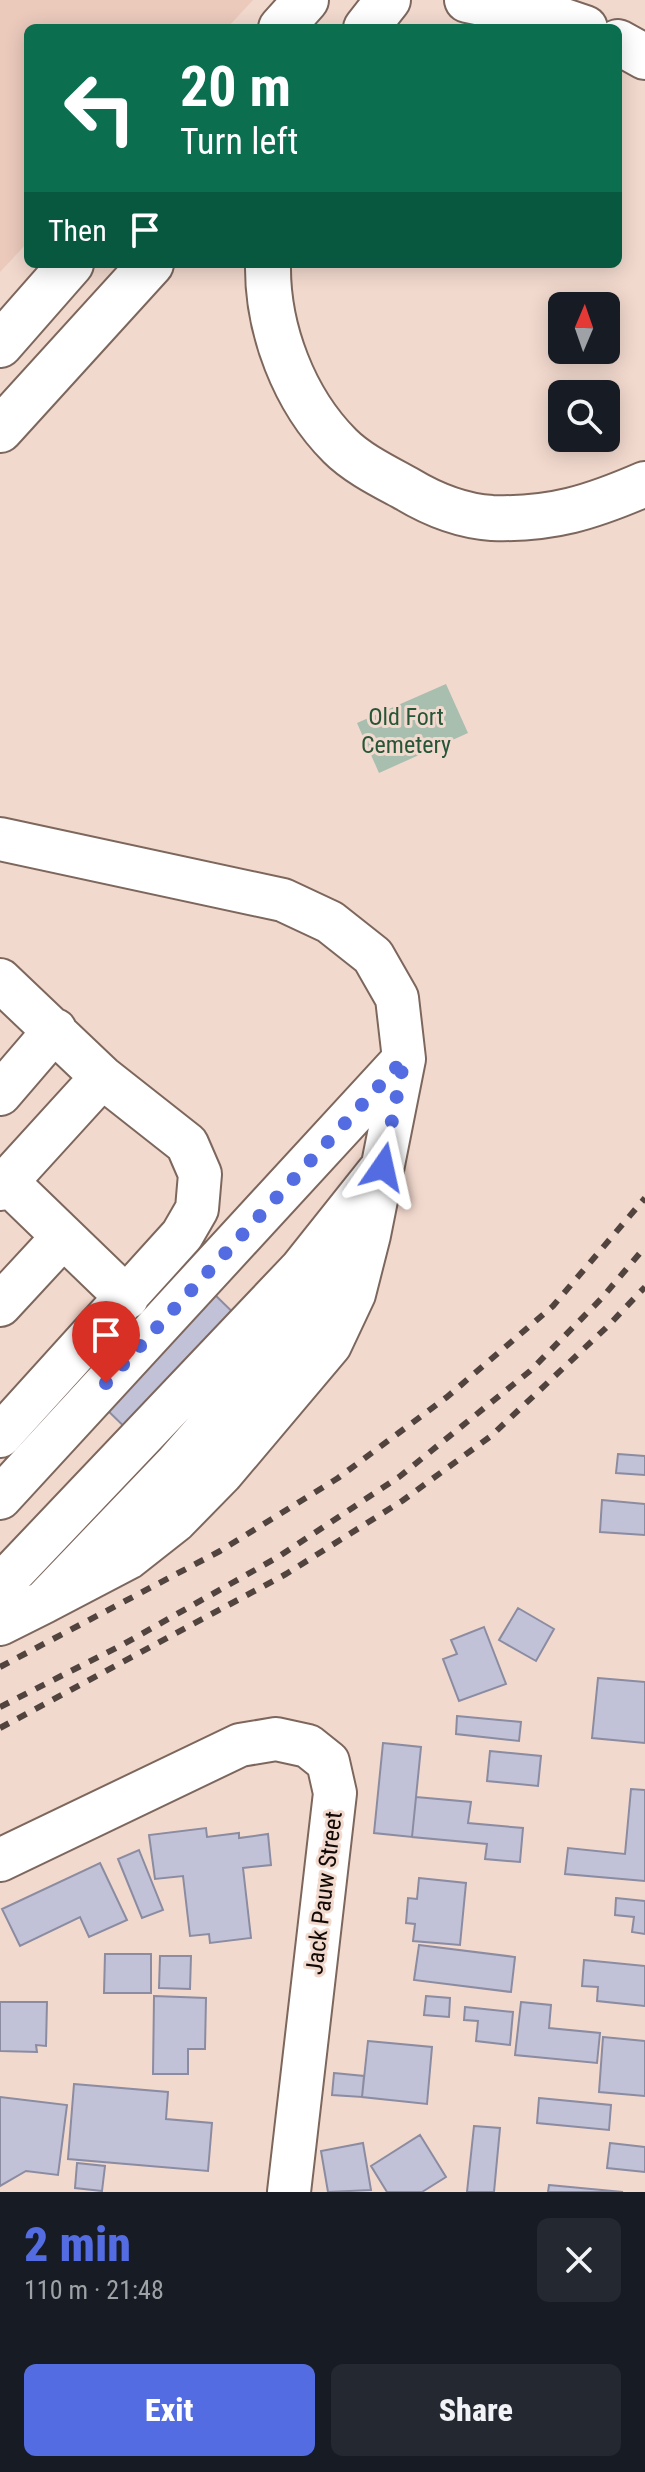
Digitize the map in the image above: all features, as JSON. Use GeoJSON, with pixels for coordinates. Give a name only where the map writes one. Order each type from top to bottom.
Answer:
{"type":"FeatureCollection","features":[{"type":"Feature","properties":{"kind":"highway"},"geometry":{"type":"LineString","coordinates":[[467,0],[573,24]]}},
{"type":"Feature","properties":{"kind":"highway"},"geometry":{"type":"LineString","coordinates":[[622,44],[645,57]]}},
{"type":"Feature","properties":{"kind":"highway"},"geometry":{"type":"LineString","coordinates":[[0,345],[67,268]]}},
{"type":"Feature","properties":{"kind":"highway"},"geometry":{"type":"LineString","coordinates":[[0,430],[147,268]]}},
{"type":"Feature","properties":{"kind":"highway"},"geometry":{"type":"LineString","coordinates":[[268,268],[274,326],[290,370],[312,410],[341,447],[382,476],[435,505],[490,518],[546,516],[596,505],[645,484]]}},
{"type":"Feature","properties":{"kind":"street"},"geometry":{"type":"LineString","coordinates":[[0,839],[283,900],[330,922],[373,956],[397,998],[404,1059],[369,1235],[318,1303],[187,1451],[44,1602],[0,1624]]}},
{"type":"Feature","properties":{"kind":"street"},"geometry":{"type":"LineString","coordinates":[[0,980],[102,1077],[187,1144],[200,1174],[197,1209],[182,1235],[0,1436]]}},
{"type":"Feature","properties":{"kind":"street"},"geometry":{"type":"LineString","coordinates":[[0,1094],[55,1030]]}},
{"type":"Feature","properties":{"kind":"street"},"geometry":{"type":"LineString","coordinates":[[0,1498],[404,1059]]}},
{"type":"Feature","properties":{"kind":"street"},"geometry":{"type":"LineString","coordinates":[[102,1077],[8,1166],[63,1237],[127,1298]]}},
{"type":"Feature","properties":{"kind":"street"},"geometry":{"type":"LineString","coordinates":[[0,1586],[301,1269],[383,1167]]}},
{"type":"Feature","properties":{"kind":"street"},"geometry":{"type":"LineString","coordinates":[[0,1305],[63,1237]]}},
{"type":"Feature","properties":{"kind":"street","name":"Jack Pauw Street"},"geometry":{"type":"LineString","coordinates":[[0,1860],[240,1745],[276,1739],[308,1746],[328,1762],[335,1793],[289,2192]]}},
{"type":"Feature","properties":{"kind":"shaded area"},"geometry":{"type":"Polygon","coordinates":[[[0,0],[253,0],[231,24],[24,24],[24,246],[0,272],[0,0]]]}},
{"type":"Feature","properties":{"kind":"green space","name":"Old Fort Cemetery"},"geometry":{"type":"Polygon","coordinates":[[[446,684],[468,733],[379,773],[357,723],[446,684]]]}},
{"type":"Feature","properties":{"kind":"building"},"geometry":{"type":"Polygon","coordinates":[[[210,1290],[295,1373],[184,1485],[99,1402],[210,1290]]]}},
{"type":"Feature","properties":{"kind":"building"},"geometry":{"type":"Polygon","coordinates":[[[618,1454],[645,1456],[645,1475],[616,1473],[618,1454]]]}},
{"type":"Feature","properties":{"kind":"building"},"geometry":{"type":"Polygon","coordinates":[[[602,1500],[645,1504],[645,1535],[600,1532],[602,1500]]]}},
{"type":"Feature","properties":{"kind":"building"},"geometry":{"type":"Polygon","coordinates":[[[518,1608],[554,1629],[536,1661],[499,1640],[518,1608]]]}},
{"type":"Feature","properties":{"kind":"building"},"geometry":{"type":"Polygon","coordinates":[[[484,1627],[506,1684],[459,1701],[443,1659],[457,1654],[451,1640],[484,1627]]]}},
{"type":"Feature","properties":{"kind":"building"},"geometry":{"type":"Polygon","coordinates":[[[598,1678],[645,1682],[645,1743],[592,1738],[598,1678]]]}},
{"type":"Feature","properties":{"kind":"building"},"geometry":{"type":"Polygon","coordinates":[[[457,1716],[521,1722],[519,1741],[456,1734],[457,1716]]]}},
{"type":"Feature","properties":{"kind":"building"},"geometry":{"type":"Polygon","coordinates":[[[383,1743],[421,1747],[412,1837],[374,1833],[383,1743]]]}},
{"type":"Feature","properties":{"kind":"building"},"geometry":{"type":"Polygon","coordinates":[[[490,1751],[541,1756],[538,1786],[487,1781],[490,1751]]]}},
{"type":"Feature","properties":{"kind":"building"},"geometry":{"type":"Polygon","coordinates":[[[631,1789],[645,1790],[645,1881],[565,1874],[568,1848],[625,1854],[631,1789]]]}},
{"type":"Feature","properties":{"kind":"building"},"geometry":{"type":"Polygon","coordinates":[[[416,1797],[471,1802],[468,1823],[523,1828],[520,1862],[485,1859],[487,1844],[412,1837],[416,1797]]]}},
{"type":"Feature","properties":{"kind":"building"},"geometry":{"type":"Polygon","coordinates":[[[206,1828],[207,1837],[239,1833],[239,1838],[268,1834],[271,1865],[243,1868],[251,1938],[210,1943],[209,1934],[190,1936],[183,1876],[155,1879],[149,1835],[206,1828]]]}},
{"type":"Feature","properties":{"kind":"building"},"geometry":{"type":"Polygon","coordinates":[[[139,1850],[163,1910],[142,1918],[118,1859],[139,1850]]]}},
{"type":"Feature","properties":{"kind":"building"},"geometry":{"type":"Polygon","coordinates":[[[100,1863],[127,1920],[89,1937],[80,1917],[20,1946],[2,1909],[100,1863]]]}},
{"type":"Feature","properties":{"kind":"building"},"geometry":{"type":"Polygon","coordinates":[[[419,1878],[466,1883],[460,1945],[413,1941],[415,1924],[406,1923],[408,1898],[417,1899],[419,1878]]]}},
{"type":"Feature","properties":{"kind":"building"},"geometry":{"type":"Polygon","coordinates":[[[616,1898],[645,1901],[645,1934],[632,1932],[634,1917],[615,1915],[616,1898]]]}},
{"type":"Feature","properties":{"kind":"building"},"geometry":{"type":"Polygon","coordinates":[[[419,1945],[515,1957],[511,1992],[414,1980],[419,1945]]]}},
{"type":"Feature","properties":{"kind":"building"},"geometry":{"type":"Polygon","coordinates":[[[105,1954],[151,1954],[151,1993],[104,1993],[105,1954]]]}},
{"type":"Feature","properties":{"kind":"building"},"geometry":{"type":"Polygon","coordinates":[[[160,1956],[191,1956],[190,1989],[159,1988],[160,1956]]]}},
{"type":"Feature","properties":{"kind":"building"},"geometry":{"type":"Polygon","coordinates":[[[584,1960],[645,1966],[645,2006],[597,2001],[598,1987],[582,1986],[584,1960]]]}},
{"type":"Feature","properties":{"kind":"building"},"geometry":{"type":"Polygon","coordinates":[[[154,1996],[206,1998],[205,2049],[188,2049],[188,2074],[153,2074],[154,1996]]]}},
{"type":"Feature","properties":{"kind":"building"},"geometry":{"type":"Polygon","coordinates":[[[426,1996],[450,1998],[449,2017],[424,2015],[426,1996]]]}},
{"type":"Feature","properties":{"kind":"building"},"geometry":{"type":"Polygon","coordinates":[[[0,2002],[47,2002],[46,2046],[36,2045],[37,2052],[0,2051],[0,2002]]]}},
{"type":"Feature","properties":{"kind":"building"},"geometry":{"type":"Polygon","coordinates":[[[521,2002],[551,2005],[549,2028],[600,2033],[597,2063],[515,2055],[521,2002]]]}},
{"type":"Feature","properties":{"kind":"building"},"geometry":{"type":"Polygon","coordinates":[[[465,2007],[513,2012],[510,2045],[476,2041],[478,2021],[464,2020],[465,2007]]]}},
{"type":"Feature","properties":{"kind":"building"},"geometry":{"type":"Polygon","coordinates":[[[603,2037],[645,2041],[645,2096],[599,2092],[603,2037]]]}},
{"type":"Feature","properties":{"kind":"building"},"geometry":{"type":"Polygon","coordinates":[[[368,2041],[432,2047],[427,2104],[362,2097],[368,2041]]]}},
{"type":"Feature","properties":{"kind":"building"},"geometry":{"type":"Polygon","coordinates":[[[334,2073],[364,2076],[362,2097],[332,2095],[334,2073]]]}},
{"type":"Feature","properties":{"kind":"building"},"geometry":{"type":"Polygon","coordinates":[[[74,2084],[168,2092],[166,2119],[212,2123],[208,2171],[68,2159],[74,2084]]]}},
{"type":"Feature","properties":{"kind":"building"},"geometry":{"type":"Polygon","coordinates":[[[0,2097],[67,2105],[58,2175],[26,2171],[0,2186],[0,2097]]]}},
{"type":"Feature","properties":{"kind":"building"},"geometry":{"type":"Polygon","coordinates":[[[539,2098],[611,2105],[609,2130],[537,2123],[539,2098]]]}},
{"type":"Feature","properties":{"kind":"building"},"geometry":{"type":"Polygon","coordinates":[[[474,2126],[500,2128],[494,2192],[467,2192],[474,2126]]]}},
{"type":"Feature","properties":{"kind":"building"},"geometry":{"type":"Polygon","coordinates":[[[420,2135],[446,2177],[422,2192],[387,2192],[371,2166],[420,2135]]]}},
{"type":"Feature","properties":{"kind":"building"},"geometry":{"type":"Polygon","coordinates":[[[363,2143],[371,2190],[328,2192],[321,2151],[363,2143]]]}},
{"type":"Feature","properties":{"kind":"building"},"geometry":{"type":"Polygon","coordinates":[[[610,2143],[645,2147],[645,2172],[607,2168],[610,2143]]]}},
{"type":"Feature","properties":{"kind":"building"},"geometry":{"type":"Polygon","coordinates":[[[77,2163],[105,2166],[102,2191],[75,2188],[77,2163]]]}},
{"type":"Feature","properties":{"kind":"building"},"geometry":{"type":"Polygon","coordinates":[[[549,2185],[623,2192],[548,2192],[549,2185]]]}},
{"type":"Feature","properties":{"kind":"railway"},"geometry":{"type":"LineString","coordinates":[[0,1667],[220,1551],[338,1478],[447,1397],[553,1306],[645,1198]]}},
{"type":"Feature","properties":{"kind":"railway"},"geometry":{"type":"LineString","coordinates":[[0,1707],[122,1645],[278,1557],[399,1477],[530,1371],[601,1299],[645,1247]]}},
{"type":"Feature","properties":{"kind":"railway"},"geometry":{"type":"LineString","coordinates":[[0,1728],[286,1574],[402,1501],[491,1436],[645,1287]]}},
{"type":"Feature","properties":{"kind":"route"},"geometry":{"type":"LineString","coordinates":[[106,1383],[404,1059],[383,1167]]}}]}
